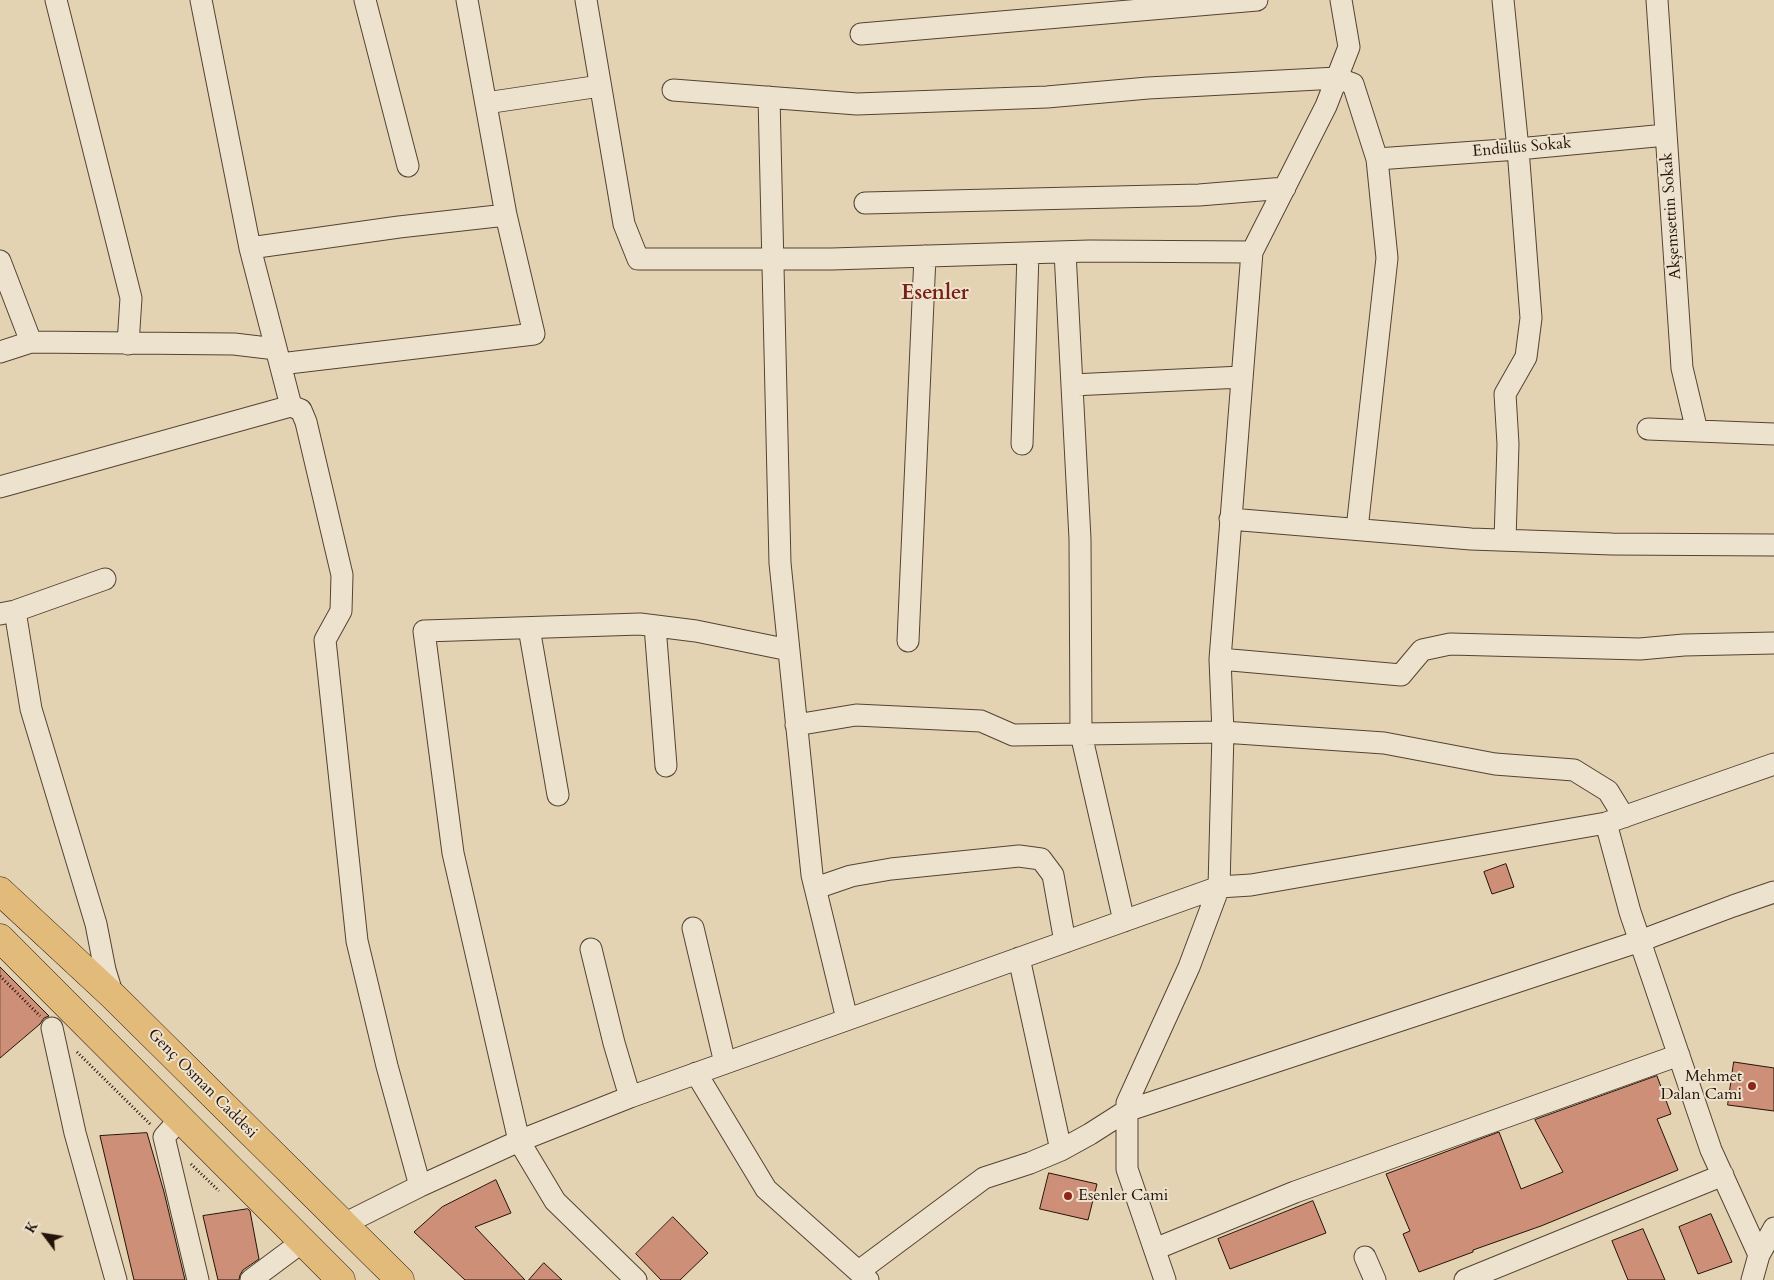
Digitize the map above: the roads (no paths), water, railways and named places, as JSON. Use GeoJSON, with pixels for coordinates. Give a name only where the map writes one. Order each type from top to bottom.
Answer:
{"type":"FeatureCollection","features":[{"type":"Feature","properties":{"kind":"main road","name":"Genç Osman Caddesi"},"geometry":{"type":"LineString","coordinates":[[0,891],[113,996],[400,1280]]}},
{"type":"Feature","properties":{"kind":"main road"},"geometry":{"type":"LineString","coordinates":[[0,938],[341,1280]]}},
{"type":"Feature","properties":{"kind":"street"},"geometry":{"type":"LineString","coordinates":[[56,0],[131,298],[128,344]]}},
{"type":"Feature","properties":{"kind":"street"},"geometry":{"type":"LineString","coordinates":[[201,0],[250,248],[291,406]]}},
{"type":"Feature","properties":{"kind":"street"},"geometry":{"type":"LineString","coordinates":[[365,0],[408,166]]}},
{"type":"Feature","properties":{"kind":"street"},"geometry":{"type":"LineString","coordinates":[[0,352],[31,342],[234,344],[278,357],[534,334],[506,215],[467,0]]}},
{"type":"Feature","properties":{"kind":"street"},"geometry":{"type":"LineString","coordinates":[[586,0],[624,224],[638,259],[772,260],[1065,252],[1252,252]]}},
{"type":"Feature","properties":{"kind":"street"},"geometry":{"type":"LineString","coordinates":[[861,34],[1257,0]]}},
{"type":"Feature","properties":{"kind":"street"},"geometry":{"type":"LineString","coordinates":[[1165,1280],[1127,1169],[1126,1111],[1127,1104],[1189,967],[1220,887],[1223,732],[1220,659],[1252,252],[1326,106],[1349,47],[1341,0]]}},
{"type":"Feature","properties":{"kind":"street"},"geometry":{"type":"LineString","coordinates":[[1503,0],[1518,150],[1531,318],[1526,357],[1505,394],[1508,444],[1505,540]]}},
{"type":"Feature","properties":{"kind":"street","name":"Akşemsettin Sokak"},"geometry":{"type":"LineString","coordinates":[[1657,0],[1682,368],[1697,431]]}},
{"type":"Feature","properties":{"kind":"street"},"geometry":{"type":"LineString","coordinates":[[673,90],[857,104],[1027,98],[1148,88],[1337,78],[1353,84],[1377,160],[1387,258],[1357,529]]}},
{"type":"Feature","properties":{"kind":"street"},"geometry":{"type":"LineString","coordinates":[[486,103],[600,86]]}},
{"type":"Feature","properties":{"kind":"street"},"geometry":{"type":"LineString","coordinates":[[769,97],[780,564],[812,875],[847,1019]]}},
{"type":"Feature","properties":{"kind":"street","name":"Endülüs Sokak"},"geometry":{"type":"LineString","coordinates":[[1377,160],[1518,150],[1666,135]]}},
{"type":"Feature","properties":{"kind":"street"},"geometry":{"type":"LineString","coordinates":[[865,203],[1199,195],[1284,188]]}},
{"type":"Feature","properties":{"kind":"street"},"geometry":{"type":"LineString","coordinates":[[250,248],[399,227],[506,215]]}},
{"type":"Feature","properties":{"kind":"street"},"geometry":{"type":"LineString","coordinates":[[1065,252],[1080,539],[1081,734],[1124,921]]}},
{"type":"Feature","properties":{"kind":"street"},"geometry":{"type":"LineString","coordinates":[[1022,444],[1028,253]]}},
{"type":"Feature","properties":{"kind":"street"},"geometry":{"type":"LineString","coordinates":[[908,641],[925,256]]}},
{"type":"Feature","properties":{"kind":"street"},"geometry":{"type":"LineString","coordinates":[[0,261],[31,342]]}},
{"type":"Feature","properties":{"kind":"street"},"geometry":{"type":"LineString","coordinates":[[1072,385],[1242,377]]}},
{"type":"Feature","properties":{"kind":"street"},"geometry":{"type":"LineString","coordinates":[[0,487],[291,406],[301,410],[306,422],[342,575],[341,611],[325,640],[358,941],[387,1066],[420,1186]]}},
{"type":"Feature","properties":{"kind":"street"},"geometry":{"type":"LineString","coordinates":[[1648,429],[1774,434]]}},
{"type":"Feature","properties":{"kind":"street"},"geometry":{"type":"LineString","coordinates":[[1230,519],[1505,540],[1612,544],[1774,546]]}},
{"type":"Feature","properties":{"kind":"street"},"geometry":{"type":"LineString","coordinates":[[105,579],[7,613],[31,709],[96,924],[105,970],[113,996]]}},
{"type":"Feature","properties":{"kind":"street"},"geometry":{"type":"LineString","coordinates":[[636,1280],[555,1201],[519,1141],[453,853],[424,631],[640,624],[696,631],[789,650]]}},
{"type":"Feature","properties":{"kind":"street"},"geometry":{"type":"LineString","coordinates":[[655,626],[666,766]]}},
{"type":"Feature","properties":{"kind":"street"},"geometry":{"type":"LineString","coordinates":[[528,628],[558,795]]}},
{"type":"Feature","properties":{"kind":"street"},"geometry":{"type":"LineString","coordinates":[[1220,659],[1402,675],[1422,650],[1450,644],[1640,649],[1684,645],[1774,643]]}},
{"type":"Feature","properties":{"kind":"street"},"geometry":{"type":"LineString","coordinates":[[796,725],[856,715],[981,720],[1013,735],[1223,732],[1384,743],[1495,764],[1574,770],[1608,791],[1615,820],[1630,912],[1711,1150],[1760,1255]]}},
{"type":"Feature","properties":{"kind":"street"},"geometry":{"type":"LineString","coordinates":[[344,1224],[420,1186],[519,1141],[630,1097],[1220,887],[1251,886],[1615,820],[1774,764]]}},
{"type":"Feature","properties":{"kind":"street"},"geometry":{"type":"LineString","coordinates":[[816,888],[851,876],[891,869],[1019,856],[1041,859],[1053,875],[1065,942]]}},
{"type":"Feature","properties":{"kind":"street"},"geometry":{"type":"LineString","coordinates":[[696,1074],[766,1189],[864,1276],[984,1178],[1030,1163],[1061,1150],[1126,1111],[1640,941],[1774,892]]}},
{"type":"Feature","properties":{"kind":"street"},"geometry":{"type":"LineString","coordinates":[[693,928],[725,1063]]}},
{"type":"Feature","properties":{"kind":"street"},"geometry":{"type":"LineString","coordinates":[[591,949],[630,1097]]}},
{"type":"Feature","properties":{"kind":"street"},"geometry":{"type":"LineString","coordinates":[[1019,958],[1061,1150]]}},
{"type":"Feature","properties":{"kind":"street"},"geometry":{"type":"LineString","coordinates":[[52,1028],[76,1133],[116,1280]]}},
{"type":"Feature","properties":{"kind":"street"},"geometry":{"type":"LineString","coordinates":[[1155,1248],[1295,1192],[1679,1055]]}},
{"type":"Feature","properties":{"kind":"street"},"geometry":{"type":"LineString","coordinates":[[180,1119],[164,1137],[198,1280]]}},
{"type":"Feature","properties":{"kind":"street"},"geometry":{"type":"LineString","coordinates":[[1465,1280],[1723,1175]]}},
{"type":"Feature","properties":{"kind":"street"},"geometry":{"type":"LineString","coordinates":[[1752,1280],[1760,1255],[1774,1228]]}},
{"type":"Feature","properties":{"kind":"street"},"geometry":{"type":"LineString","coordinates":[[251,1280],[302,1242]]}},
{"type":"Feature","properties":{"kind":"street"},"geometry":{"type":"LineString","coordinates":[[1365,1257],[1374,1280]]}},
{"type":"Feature","properties":{"kind":"place","name":"Mehmet Dalan Cami"},"geometry":{"type":"Point","coordinates":[1752,1086]}},
{"type":"Feature","properties":{"kind":"place","name":"Esenler Cami"},"geometry":{"type":"Point","coordinates":[1068,1196]}},
{"type":"Feature","properties":{"kind":"district","name":"Esenler"},"geometry":{"type":"Point","coordinates":[935,294]}}]}
